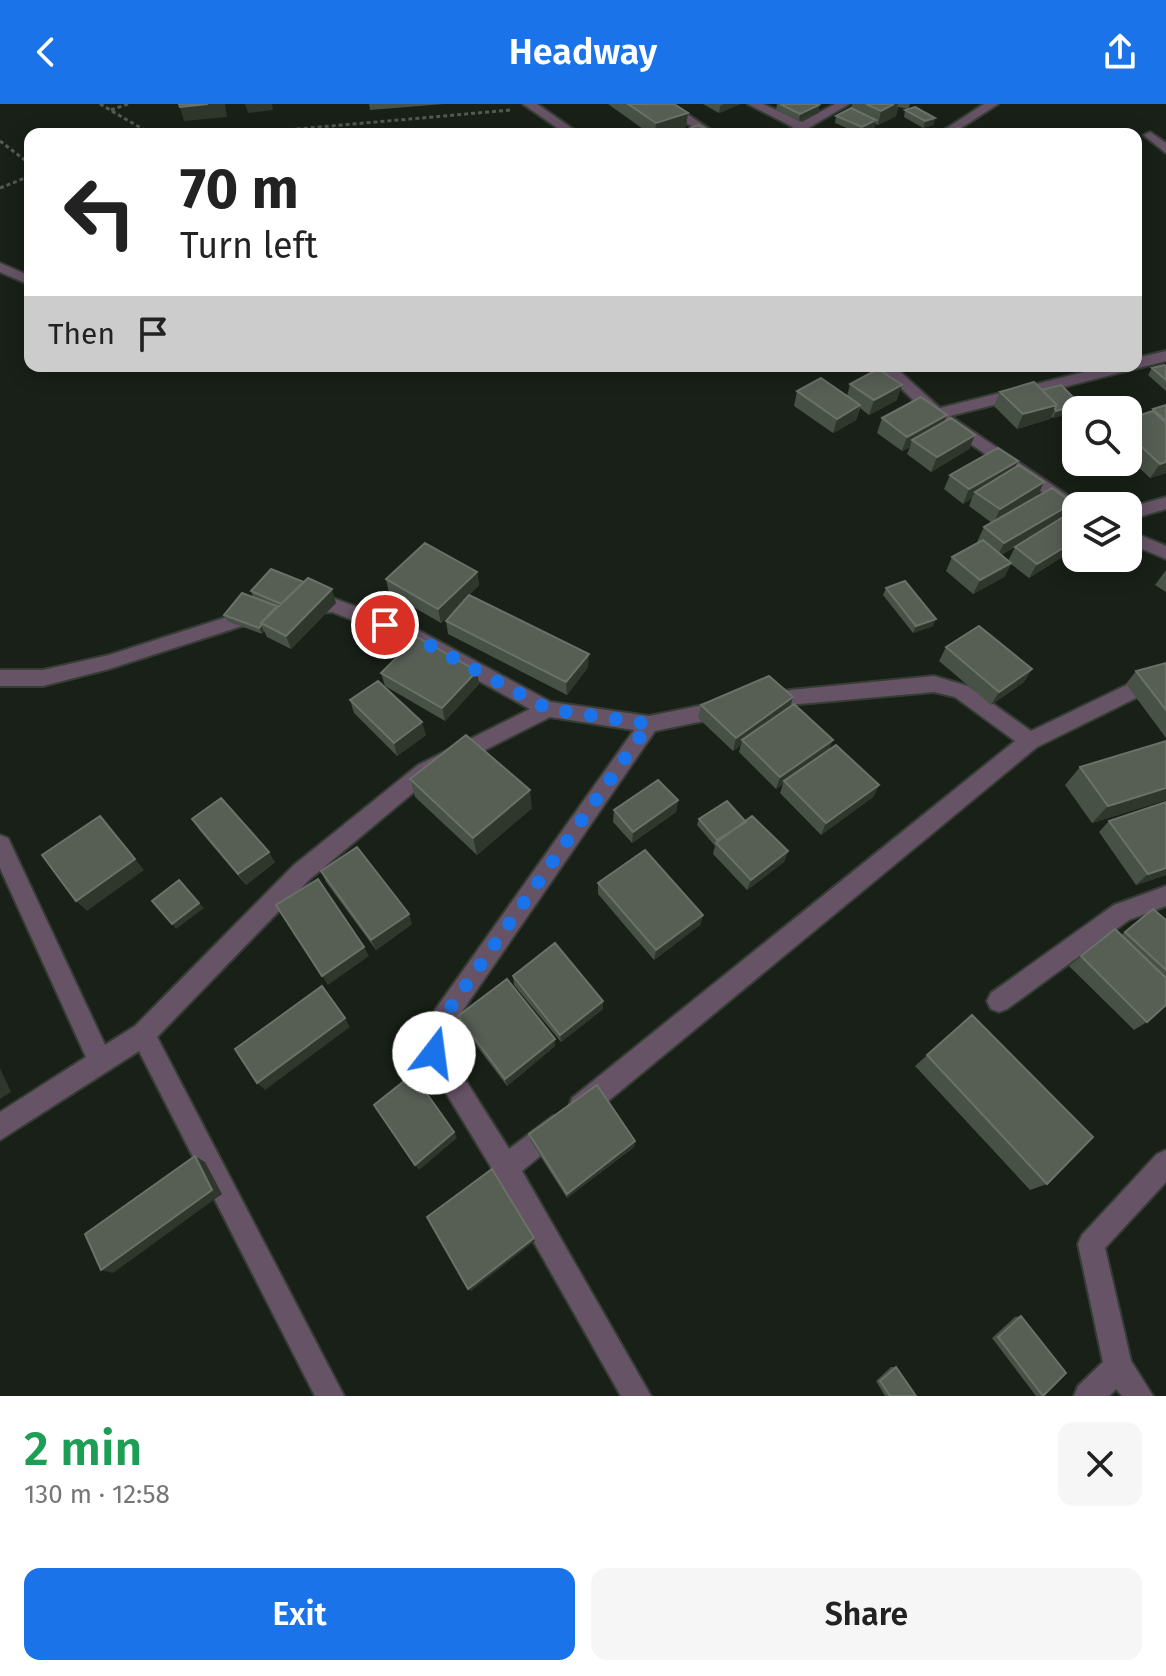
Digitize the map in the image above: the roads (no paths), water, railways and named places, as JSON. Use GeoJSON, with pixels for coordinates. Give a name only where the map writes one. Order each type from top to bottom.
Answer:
{"type":"FeatureCollection","features":[{"type":"Feature","properties":{"kind":"street"},"geometry":{"type":"LineString","coordinates":[[664,104],[702,128]]}},
{"type":"Feature","properties":{"kind":"street"},"geometry":{"type":"LineString","coordinates":[[754,104],[801,126]]}},
{"type":"Feature","properties":{"kind":"street"},"geometry":{"type":"LineString","coordinates":[[798,128],[843,104]]}},
{"type":"Feature","properties":{"kind":"street"},"geometry":{"type":"LineString","coordinates":[[954,128],[992,104]]}},
{"type":"Feature","properties":{"kind":"street"},"geometry":{"type":"LineString","coordinates":[[532,106],[565,128]]}},
{"type":"Feature","properties":{"kind":"street"},"geometry":{"type":"LineString","coordinates":[[1150,135],[1166,149]]}},
{"type":"Feature","properties":{"kind":"street"},"geometry":{"type":"LineString","coordinates":[[0,267],[24,278]]}},
{"type":"Feature","properties":{"kind":"street"},"geometry":{"type":"LineString","coordinates":[[1142,362],[1166,356]]}},
{"type":"Feature","properties":{"kind":"street"},"geometry":{"type":"LineString","coordinates":[[892,372],[937,414],[1062,499]]}},
{"type":"Feature","properties":{"kind":"street"},"geometry":{"type":"LineString","coordinates":[[937,414],[1102,372]]}},
{"type":"Feature","properties":{"kind":"street"},"geometry":{"type":"LineString","coordinates":[[1142,510],[1166,503]]}},
{"type":"Feature","properties":{"kind":"street"},"geometry":{"type":"LineString","coordinates":[[1142,542],[1166,553]]}},
{"type":"Feature","properties":{"kind":"street"},"geometry":{"type":"LineString","coordinates":[[0,678],[43,678],[109,662],[266,611],[333,605],[411,635],[548,709],[649,724],[744,704],[934,684],[961,691],[1030,741]]}},
{"type":"Feature","properties":{"kind":"street"},"geometry":{"type":"LineString","coordinates":[[506,1168],[1030,741],[1144,685],[1166,690]]}},
{"type":"Feature","properties":{"kind":"street"},"geometry":{"type":"LineString","coordinates":[[0,1127],[143,1034],[302,872],[425,771],[548,709]]}},
{"type":"Feature","properties":{"kind":"street"},"geometry":{"type":"LineString","coordinates":[[637,1396],[506,1168],[434,1053],[443,1018],[649,724]]}},
{"type":"Feature","properties":{"kind":"street"},"geometry":{"type":"LineString","coordinates":[[0,845],[100,1061]]}},
{"type":"Feature","properties":{"kind":"street"},"geometry":{"type":"LineString","coordinates":[[999,1001],[1122,912],[1166,896]]}},
{"type":"Feature","properties":{"kind":"street"},"geometry":{"type":"LineString","coordinates":[[143,1034],[330,1396]]}},
{"type":"Feature","properties":{"kind":"street"},"geometry":{"type":"LineString","coordinates":[[1139,1396],[1118,1367],[1091,1244],[1166,1163]]}},
{"type":"Feature","properties":{"kind":"street"},"geometry":{"type":"LineString","coordinates":[[1088,1396],[1118,1367]]}}]}
